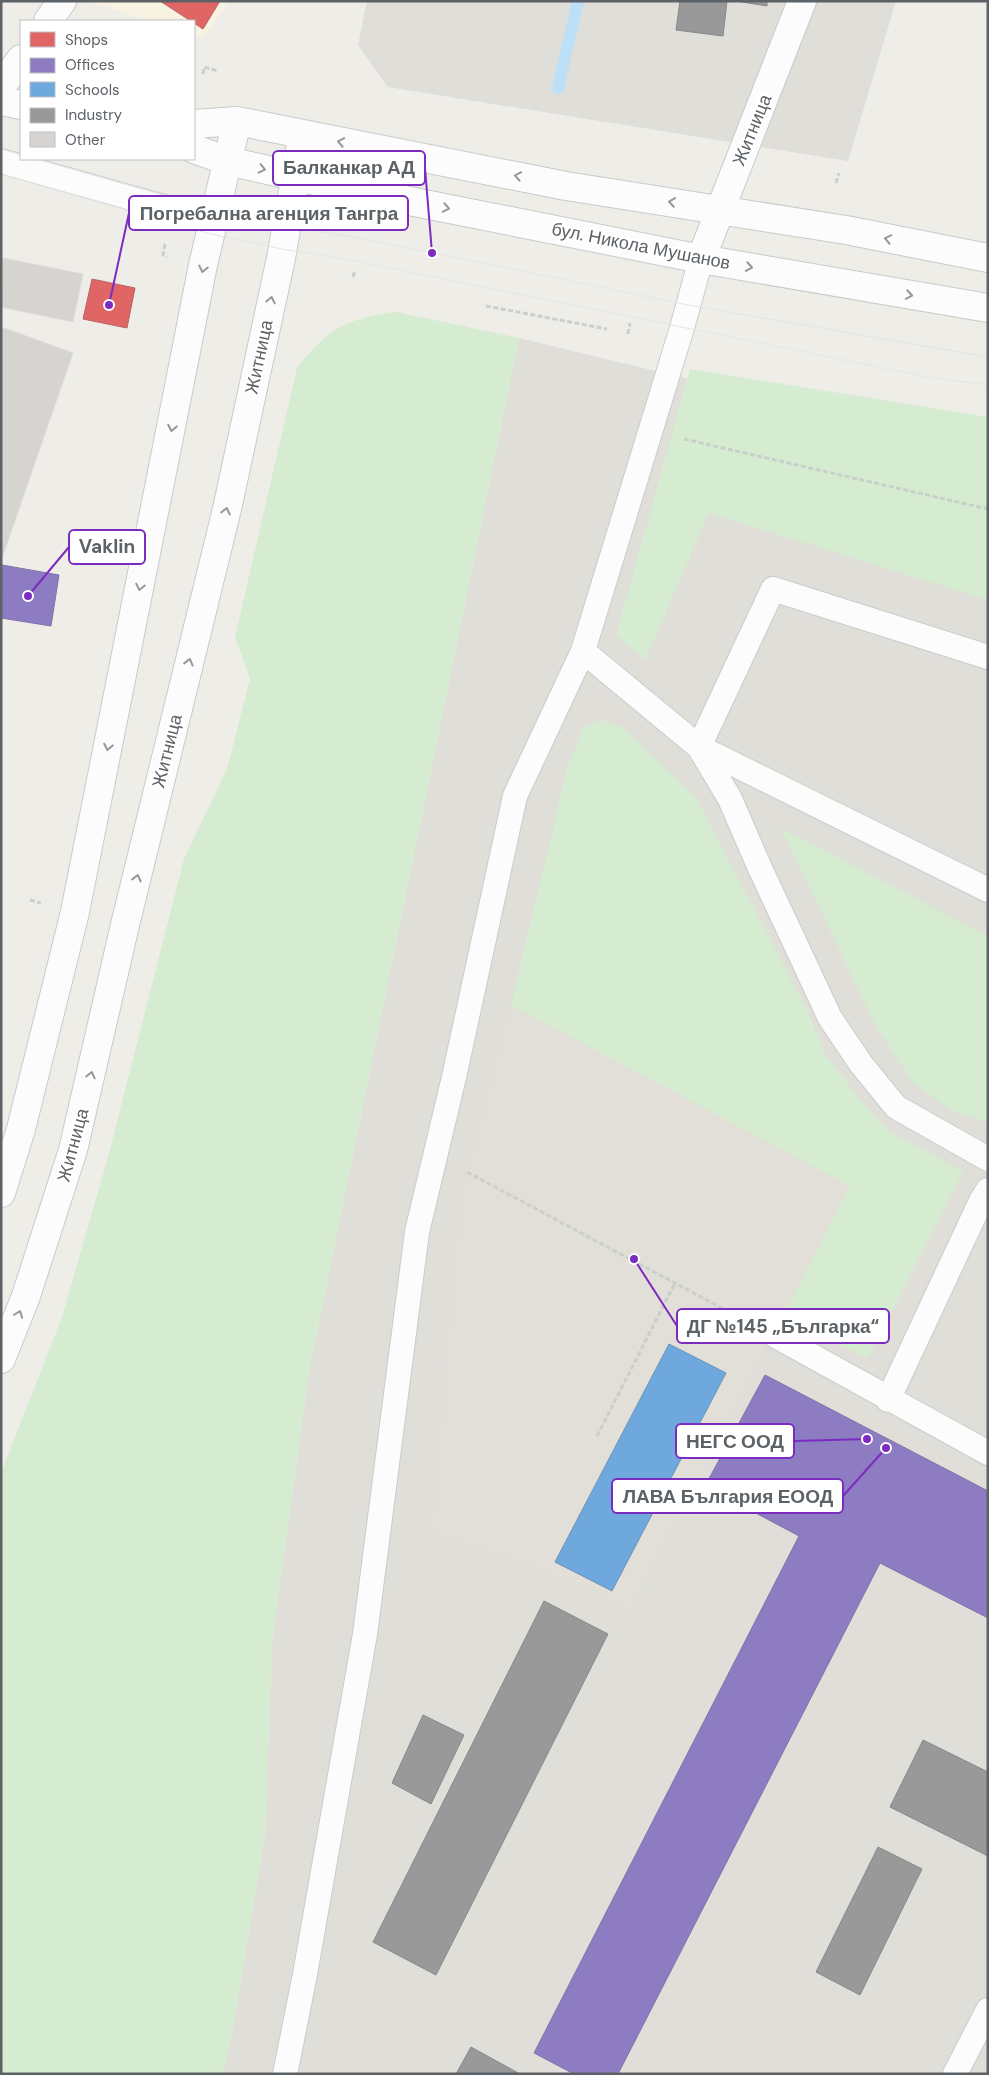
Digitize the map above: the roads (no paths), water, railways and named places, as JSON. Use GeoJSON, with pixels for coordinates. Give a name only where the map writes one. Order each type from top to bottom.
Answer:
{"type":"FeatureCollection","features":[{"type":"Feature","properties":{"kind":"street"},"geometry":{"type":"LineString","coordinates":[[49,20],[62,1]]}},
{"type":"Feature","properties":{"kind":"street","name":"Житница"},"geometry":{"type":"LineString","coordinates":[[701,259],[802,1]]}},
{"type":"Feature","properties":{"kind":"street"},"geometry":{"type":"LineString","coordinates":[[1,87],[20,60]]}},
{"type":"Feature","properties":{"kind":"street"},"geometry":{"type":"LineString","coordinates":[[1,101],[20,105]]}},
{"type":"Feature","properties":{"kind":"street"},"geometry":{"type":"LineString","coordinates":[[195,124],[237,122],[566,186],[846,230],[988,258]]}},
{"type":"Feature","properties":{"kind":"street"},"geometry":{"type":"LineString","coordinates":[[1,1193],[22,1129],[76,912],[213,221],[237,122]]}},
{"type":"Feature","properties":{"kind":"street","name":"Житница"},"geometry":{"type":"LineString","coordinates":[[1,1359],[26,1296],[73,1150],[125,925],[227,510],[276,282],[303,134]]}},
{"type":"Feature","properties":{"kind":"street","name":"бул. Никола Мушанов"},"geometry":{"type":"LineString","coordinates":[[195,149],[228,161],[369,193],[701,259],[988,308]]}},
{"type":"Feature","properties":{"kind":"lane"},"geometry":{"type":"LineString","coordinates":[[1,161],[213,221]]}},
{"type":"Feature","properties":{"kind":"lane"},"geometry":{"type":"LineString","coordinates":[[285,2074],[305,1974],[365,1634],[417,1232],[454,1077],[515,796],[583,651],[682,328],[701,259]]}},
{"type":"Feature","properties":{"kind":"lane"},"geometry":{"type":"LineString","coordinates":[[699,748],[774,589],[988,657]]}},
{"type":"Feature","properties":{"kind":"lane"},"geometry":{"type":"LineString","coordinates":[[583,651],[699,748],[988,890]]}},
{"type":"Feature","properties":{"kind":"lane"},"geometry":{"type":"LineString","coordinates":[[699,748],[730,799],[830,1018],[861,1064],[896,1107],[988,1160]]}},
{"type":"Feature","properties":{"kind":"lane"},"geometry":{"type":"LineString","coordinates":[[888,1400],[981,1201],[988,1190]]}},
{"type":"Feature","properties":{"kind":"lane"},"geometry":{"type":"LineString","coordinates":[[776,1336],[888,1400],[988,1453]]}},
{"type":"Feature","properties":{"kind":"lane"},"geometry":{"type":"LineString","coordinates":[[955,2074],[988,2010]]}},
{"type":"Feature","properties":{"kind":"waterway"},"geometry":{"type":"LineString","coordinates":[[558,88],[578,1]]}},
{"type":"Feature","properties":{"kind":"tram line"},"geometry":{"type":"LineString","coordinates":[[1,149],[20,155]]}},
{"type":"Feature","properties":{"kind":"tram line"},"geometry":{"type":"LineString","coordinates":[[40,160],[216,210],[286,226],[360,238],[688,305],[988,357]]}},
{"type":"Feature","properties":{"kind":"tram line"},"geometry":{"type":"LineString","coordinates":[[1,174],[211,234],[282,249],[356,261],[928,377],[988,385]]}},
{"type":"Feature","properties":{"kind":"place","name":"Балканкар АД"},"geometry":{"type":"Point","coordinates":[432,253]}},
{"type":"Feature","properties":{"kind":"place","name":"Погребална агенция Тангра"},"geometry":{"type":"Point","coordinates":[109,305]}},
{"type":"Feature","properties":{"kind":"place","name":"Vaklin"},"geometry":{"type":"Point","coordinates":[28,596]}},
{"type":"Feature","properties":{"kind":"place","name":"ДГ №145 „Българка“"},"geometry":{"type":"Point","coordinates":[634,1259]}},
{"type":"Feature","properties":{"kind":"place","name":"НЕГС ООД"},"geometry":{"type":"Point","coordinates":[867,1439]}},
{"type":"Feature","properties":{"kind":"place","name":"ЛАВА България ЕООД"},"geometry":{"type":"Point","coordinates":[886,1448]}}]}
